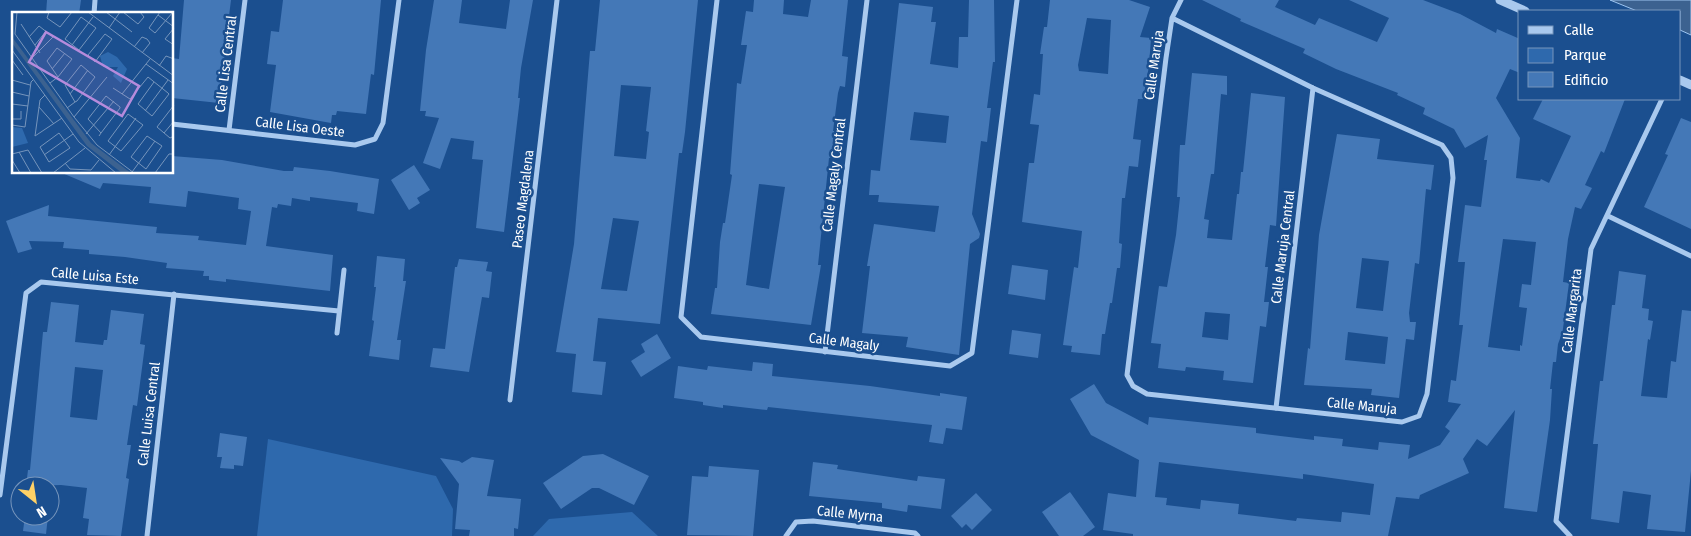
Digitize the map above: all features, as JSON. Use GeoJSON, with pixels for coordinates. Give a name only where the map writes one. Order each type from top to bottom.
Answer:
{"type":"FeatureCollection","features":[{"type":"Feature","properties":{"kind":"street","name":"Calle Lisa Central"},"geometry":{"type":"LineString","coordinates":[[229,130],[245,0]]}},
{"type":"Feature","properties":{"kind":"street","name":"Calle Lisa Oeste"},"geometry":{"type":"LineString","coordinates":[[174,124],[355,145],[375,139],[383,123],[399,0]]}},
{"type":"Feature","properties":{"kind":"street","name":"Paseo Magdalena"},"geometry":{"type":"LineString","coordinates":[[510,400],[557,0]]}},
{"type":"Feature","properties":{"kind":"street","name":"Calle Magaly"},"geometry":{"type":"LineString","coordinates":[[717,0],[681,317],[701,337],[950,366],[972,353],[1017,0]]}},
{"type":"Feature","properties":{"kind":"street","name":"Calle Magaly Central"},"geometry":{"type":"LineString","coordinates":[[825,352],[867,0]]}},
{"type":"Feature","properties":{"kind":"street","name":"Calle Maruja"},"geometry":{"type":"LineString","coordinates":[[1172,18],[1313,88],[1442,145],[1451,158],[1453,178],[1427,394],[1419,416],[1402,422],[1147,394],[1133,386],[1127,376],[1172,18],[1181,0]]}},
{"type":"Feature","properties":{"kind":"street"},"geometry":{"type":"LineString","coordinates":[[1500,0],[1523,10]]}},
{"type":"Feature","properties":{"kind":"street","name":"Calle Maruja Central"},"geometry":{"type":"LineString","coordinates":[[1276,408],[1313,88]]}},
{"type":"Feature","properties":{"kind":"street","name":"Calle Margarita"},"geometry":{"type":"LineString","coordinates":[[1570,536],[1556,521],[1592,249],[1662,100]]}},
{"type":"Feature","properties":{"kind":"street"},"geometry":{"type":"LineString","coordinates":[[1608,216],[1691,256]]}},
{"type":"Feature","properties":{"kind":"street"},"geometry":{"type":"LineString","coordinates":[[336,333],[344,270]]}},
{"type":"Feature","properties":{"kind":"street","name":"Calle Luisa Este"},"geometry":{"type":"LineString","coordinates":[[0,495],[26,293],[41,282],[339,311]]}},
{"type":"Feature","properties":{"kind":"street","name":"Calle Luisa Central"},"geometry":{"type":"LineString","coordinates":[[147,536],[174,294]]}},
{"type":"Feature","properties":{"kind":"street","name":"Calle Myrna"},"geometry":{"type":"LineString","coordinates":[[786,536],[796,522],[813,521],[915,533],[918,536]]}},
{"type":"Feature","properties":{"kind":"green space"},"geometry":{"type":"Polygon","coordinates":[[[268,439],[436,476],[453,509],[452,536],[257,536],[268,439]]]}},
{"type":"Feature","properties":{"kind":"green space"},"geometry":{"type":"Polygon","coordinates":[[[632,512],[658,536],[533,536],[549,519],[632,512]]]}},
{"type":"Feature","properties":{"kind":"shaded area"},"geometry":{"type":"Polygon","coordinates":[[[1610,0],[1691,0],[1691,35],[1681,30],[1681,10],[1635,10],[1610,0]]]}},
{"type":"Feature","properties":{"kind":"building"},"geometry":{"type":"Polygon","coordinates":[[[47,0],[81,0],[79,12],[46,12],[47,0]]]}},
{"type":"Feature","properties":{"kind":"building"},"geometry":{"type":"Polygon","coordinates":[[[184,0],[231,0],[228,24],[232,24],[229,53],[225,52],[219,103],[174,98],[174,58],[179,59],[184,0]]]}},
{"type":"Feature","properties":{"kind":"building"},"geometry":{"type":"Polygon","coordinates":[[[283,0],[381,0],[374,75],[371,74],[366,114],[337,111],[336,115],[332,115],[331,123],[270,112],[276,65],[267,64],[271,31],[279,32],[283,0]]]}},
{"type":"Feature","properties":{"kind":"building"},"geometry":{"type":"Polygon","coordinates":[[[434,0],[462,0],[459,23],[506,29],[510,0],[533,0],[521,68],[518,98],[520,98],[504,232],[476,228],[483,160],[472,159],[474,141],[451,138],[440,169],[423,163],[439,118],[425,116],[426,111],[420,111],[426,50],[434,0]]]}},
{"type":"Feature","properties":{"kind":"building"},"geometry":{"type":"Polygon","coordinates":[[[600,0],[698,0],[685,132],[682,153],[679,153],[660,324],[598,318],[593,361],[606,362],[602,395],[572,392],[576,354],[556,352],[574,244],[590,51],[595,51],[600,0]],[[621,85],[614,156],[646,159],[649,132],[646,131],[651,87],[621,85]],[[613,218],[601,289],[627,291],[639,221],[613,218]]]}},
{"type":"Feature","properties":{"kind":"building"},"geometry":{"type":"Polygon","coordinates":[[[754,0],[784,0],[783,14],[808,17],[811,0],[848,0],[842,56],[848,57],[845,87],[840,86],[838,93],[832,158],[829,158],[818,265],[821,265],[811,325],[711,314],[715,288],[717,288],[720,242],[723,223],[725,223],[732,175],[730,174],[737,83],[741,84],[747,45],[741,45],[746,11],[753,12],[754,0]],[[759,184],[746,285],[769,289],[785,187],[759,184]]]}},
{"type":"Feature","properties":{"kind":"building"},"geometry":{"type":"Polygon","coordinates":[[[969,0],[994,0],[995,62],[993,62],[987,108],[991,108],[987,142],[981,141],[972,214],[980,234],[979,238],[970,244],[959,355],[906,347],[908,337],[862,333],[870,266],[867,266],[874,224],[935,232],[939,206],[878,202],[879,195],[869,195],[871,170],[880,171],[899,3],[933,7],[931,22],[936,22],[930,64],[958,68],[959,37],[968,37],[969,0]],[[914,112],[910,140],[946,143],[949,116],[914,112]]]}},
{"type":"Feature","properties":{"kind":"building"},"geometry":{"type":"Polygon","coordinates":[[[1050,0],[1129,0],[1150,7],[1140,37],[1151,38],[1149,66],[1143,99],[1138,99],[1133,139],[1141,140],[1138,167],[1129,166],[1125,198],[1122,198],[1119,243],[1122,244],[1120,268],[1117,268],[1105,334],[1102,334],[1100,355],[1071,352],[1072,346],[1063,345],[1074,267],[1078,268],[1082,231],[1022,222],[1029,163],[1034,163],[1039,125],[1030,124],[1034,94],[1040,95],[1043,54],[1040,54],[1044,27],[1047,27],[1050,0]],[[1087,18],[1078,65],[1079,71],[1108,74],[1111,20],[1087,18]]]}},
{"type":"Feature","properties":{"kind":"building"},"geometry":{"type":"Polygon","coordinates":[[[1202,0],[1279,0],[1275,7],[1315,25],[1319,18],[1377,42],[1389,18],[1349,0],[1423,0],[1460,14],[1496,33],[1497,29],[1518,38],[1518,72],[1510,69],[1496,98],[1520,138],[1516,178],[1540,181],[1541,179],[1549,183],[1571,136],[1533,119],[1542,100],[1625,100],[1604,153],[1601,151],[1585,185],[1592,188],[1581,209],[1575,207],[1568,239],[1563,282],[1569,283],[1562,336],[1558,344],[1556,362],[1553,362],[1550,389],[1552,389],[1550,420],[1537,512],[1504,508],[1515,410],[1487,446],[1477,439],[1463,459],[1469,473],[1420,495],[1419,499],[1396,497],[1388,536],[1133,536],[1133,534],[1103,530],[1108,493],[1136,497],[1139,460],[1091,435],[1070,399],[1094,384],[1106,403],[1148,425],[1149,417],[1256,428],[1256,433],[1314,440],[1314,436],[1343,439],[1342,446],[1378,450],[1379,442],[1410,445],[1408,459],[1440,445],[1450,431],[1445,427],[1461,404],[1448,402],[1451,380],[1456,381],[1463,325],[1459,325],[1465,262],[1458,262],[1465,205],[1481,207],[1487,160],[1484,160],[1488,135],[1465,148],[1454,129],[1423,114],[1425,108],[1397,95],[1398,93],[1336,69],[1303,53],[1305,49],[1240,21],[1241,19],[1202,0]],[[1503,239],[1488,347],[1520,351],[1527,308],[1519,307],[1522,284],[1531,285],[1536,242],[1503,239]],[[1159,462],[1155,497],[1167,498],[1166,505],[1200,509],[1201,500],[1239,504],[1238,514],[1296,521],[1297,518],[1341,522],[1342,512],[1370,515],[1374,484],[1303,474],[1303,479],[1159,462]]]}},
{"type":"Feature","properties":{"kind":"building"},"geometry":{"type":"Polygon","coordinates":[[[1192,73],[1227,76],[1227,95],[1221,94],[1214,174],[1211,174],[1204,219],[1209,220],[1207,238],[1232,240],[1237,194],[1239,194],[1241,172],[1243,172],[1251,93],[1285,97],[1276,226],[1270,225],[1265,267],[1268,267],[1264,302],[1269,302],[1266,327],[1260,326],[1253,383],[1223,380],[1224,371],[1186,367],[1185,371],[1158,368],[1161,344],[1151,343],[1159,286],[1167,287],[1176,235],[1180,197],[1177,197],[1180,145],[1185,145],[1192,73]],[[1205,312],[1202,337],[1228,340],[1230,314],[1205,312]]]}},
{"type":"Feature","properties":{"kind":"building"},"geometry":{"type":"Polygon","coordinates":[[[1681,118],[1691,122],[1691,229],[1644,207],[1668,155],[1665,154],[1681,118]]]}},
{"type":"Feature","properties":{"kind":"building"},"geometry":{"type":"Polygon","coordinates":[[[1337,134],[1380,139],[1377,159],[1434,165],[1431,190],[1426,189],[1419,264],[1415,263],[1409,313],[1410,322],[1416,322],[1414,340],[1406,339],[1399,398],[1371,395],[1372,389],[1304,385],[1308,348],[1310,349],[1319,235],[1337,134]],[[1362,258],[1356,308],[1383,311],[1389,261],[1362,258]],[[1348,332],[1345,360],[1385,364],[1388,337],[1348,332]]]}},
{"type":"Feature","properties":{"kind":"building"},"geometry":{"type":"Polygon","coordinates":[[[174,156],[222,160],[284,171],[293,171],[294,167],[379,179],[374,214],[357,211],[358,203],[310,197],[310,201],[292,198],[291,206],[278,204],[277,208],[272,207],[266,246],[333,255],[330,291],[226,279],[226,282],[209,280],[209,276],[203,276],[204,271],[166,268],[167,263],[89,254],[89,250],[63,248],[64,242],[29,241],[32,249],[18,253],[6,221],[49,205],[48,216],[157,227],[156,233],[199,236],[198,240],[246,245],[251,211],[238,209],[239,198],[188,191],[186,207],[149,203],[151,187],[103,183],[100,189],[64,174],[174,174],[174,156]]]}},
{"type":"Feature","properties":{"kind":"building"},"geometry":{"type":"Polygon","coordinates":[[[414,165],[430,190],[417,198],[420,203],[409,210],[391,180],[414,165]]]}},
{"type":"Feature","properties":{"kind":"building"},"geometry":{"type":"Polygon","coordinates":[[[377,256],[405,259],[403,281],[406,281],[397,340],[401,340],[399,360],[369,356],[374,321],[372,320],[377,256]]]}},
{"type":"Feature","properties":{"kind":"building"},"geometry":{"type":"Polygon","coordinates":[[[459,259],[488,262],[486,271],[492,272],[489,298],[482,297],[469,372],[430,367],[433,348],[445,349],[455,267],[457,267],[459,259]]]}},
{"type":"Feature","properties":{"kind":"building"},"geometry":{"type":"Polygon","coordinates":[[[1012,265],[1048,270],[1045,300],[1008,294],[1012,265]]]}},
{"type":"Feature","properties":{"kind":"building"},"geometry":{"type":"Polygon","coordinates":[[[1619,271],[1646,275],[1642,308],[1649,309],[1648,320],[1653,321],[1650,340],[1648,339],[1641,396],[1667,398],[1671,361],[1676,362],[1682,310],[1691,311],[1691,471],[1685,532],[1647,529],[1651,495],[1623,491],[1619,523],[1591,519],[1598,444],[1593,444],[1600,381],[1603,381],[1612,305],[1615,305],[1619,271]]]}},
{"type":"Feature","properties":{"kind":"building"},"geometry":{"type":"Polygon","coordinates":[[[51,302],[79,305],[75,342],[103,345],[104,340],[107,340],[111,310],[144,314],[140,344],[145,345],[137,406],[133,405],[127,445],[131,445],[126,478],[129,479],[121,536],[87,535],[89,519],[83,518],[87,488],[60,485],[60,476],[27,476],[28,470],[30,470],[43,332],[47,332],[51,302]],[[75,367],[70,417],[97,420],[103,370],[75,367]]]}},
{"type":"Feature","properties":{"kind":"building"},"geometry":{"type":"Polygon","coordinates":[[[1012,330],[1041,334],[1038,358],[1009,354],[1012,330]]]}},
{"type":"Feature","properties":{"kind":"building"},"geometry":{"type":"Polygon","coordinates":[[[657,334],[671,358],[641,377],[631,361],[645,352],[641,344],[657,334]]]}},
{"type":"Feature","properties":{"kind":"building"},"geometry":{"type":"Polygon","coordinates":[[[753,362],[773,364],[772,376],[870,386],[940,396],[940,393],[967,397],[962,430],[946,428],[943,444],[929,442],[932,425],[768,407],[767,410],[723,405],[723,408],[703,405],[703,402],[674,398],[678,366],[707,370],[708,366],[752,371],[753,362]]]}},
{"type":"Feature","properties":{"kind":"building"},"geometry":{"type":"Polygon","coordinates":[[[220,433],[247,437],[243,466],[234,465],[234,469],[220,468],[222,457],[217,457],[220,433]]]}},
{"type":"Feature","properties":{"kind":"building"},"geometry":{"type":"Polygon","coordinates":[[[603,454],[649,476],[634,505],[599,488],[592,488],[561,509],[543,483],[583,456],[603,454]]]}},
{"type":"Feature","properties":{"kind":"building"},"geometry":{"type":"Polygon","coordinates":[[[472,457],[494,460],[487,496],[521,499],[518,529],[514,528],[514,536],[469,536],[470,530],[455,529],[459,484],[440,458],[462,463],[472,457]]]}},
{"type":"Feature","properties":{"kind":"building"},"geometry":{"type":"Polygon","coordinates":[[[813,462],[838,465],[837,469],[917,481],[918,476],[945,479],[941,509],[908,505],[907,512],[882,508],[882,503],[809,496],[813,462]]]}},
{"type":"Feature","properties":{"kind":"building"},"geometry":{"type":"Polygon","coordinates":[[[709,466],[759,470],[753,536],[687,535],[692,476],[708,477],[709,466]]]}},
{"type":"Feature","properties":{"kind":"building"},"geometry":{"type":"Polygon","coordinates":[[[1070,492],[1095,527],[1083,536],[1059,536],[1042,512],[1070,492]]]}},
{"type":"Feature","properties":{"kind":"building"},"geometry":{"type":"Polygon","coordinates":[[[976,493],[992,510],[972,530],[966,524],[962,528],[951,516],[976,493]]]}},
{"type":"Feature","properties":{"kind":"building"},"geometry":{"type":"Polygon","coordinates":[[[24,526],[47,526],[46,534],[23,531],[24,526]]]}}]}
